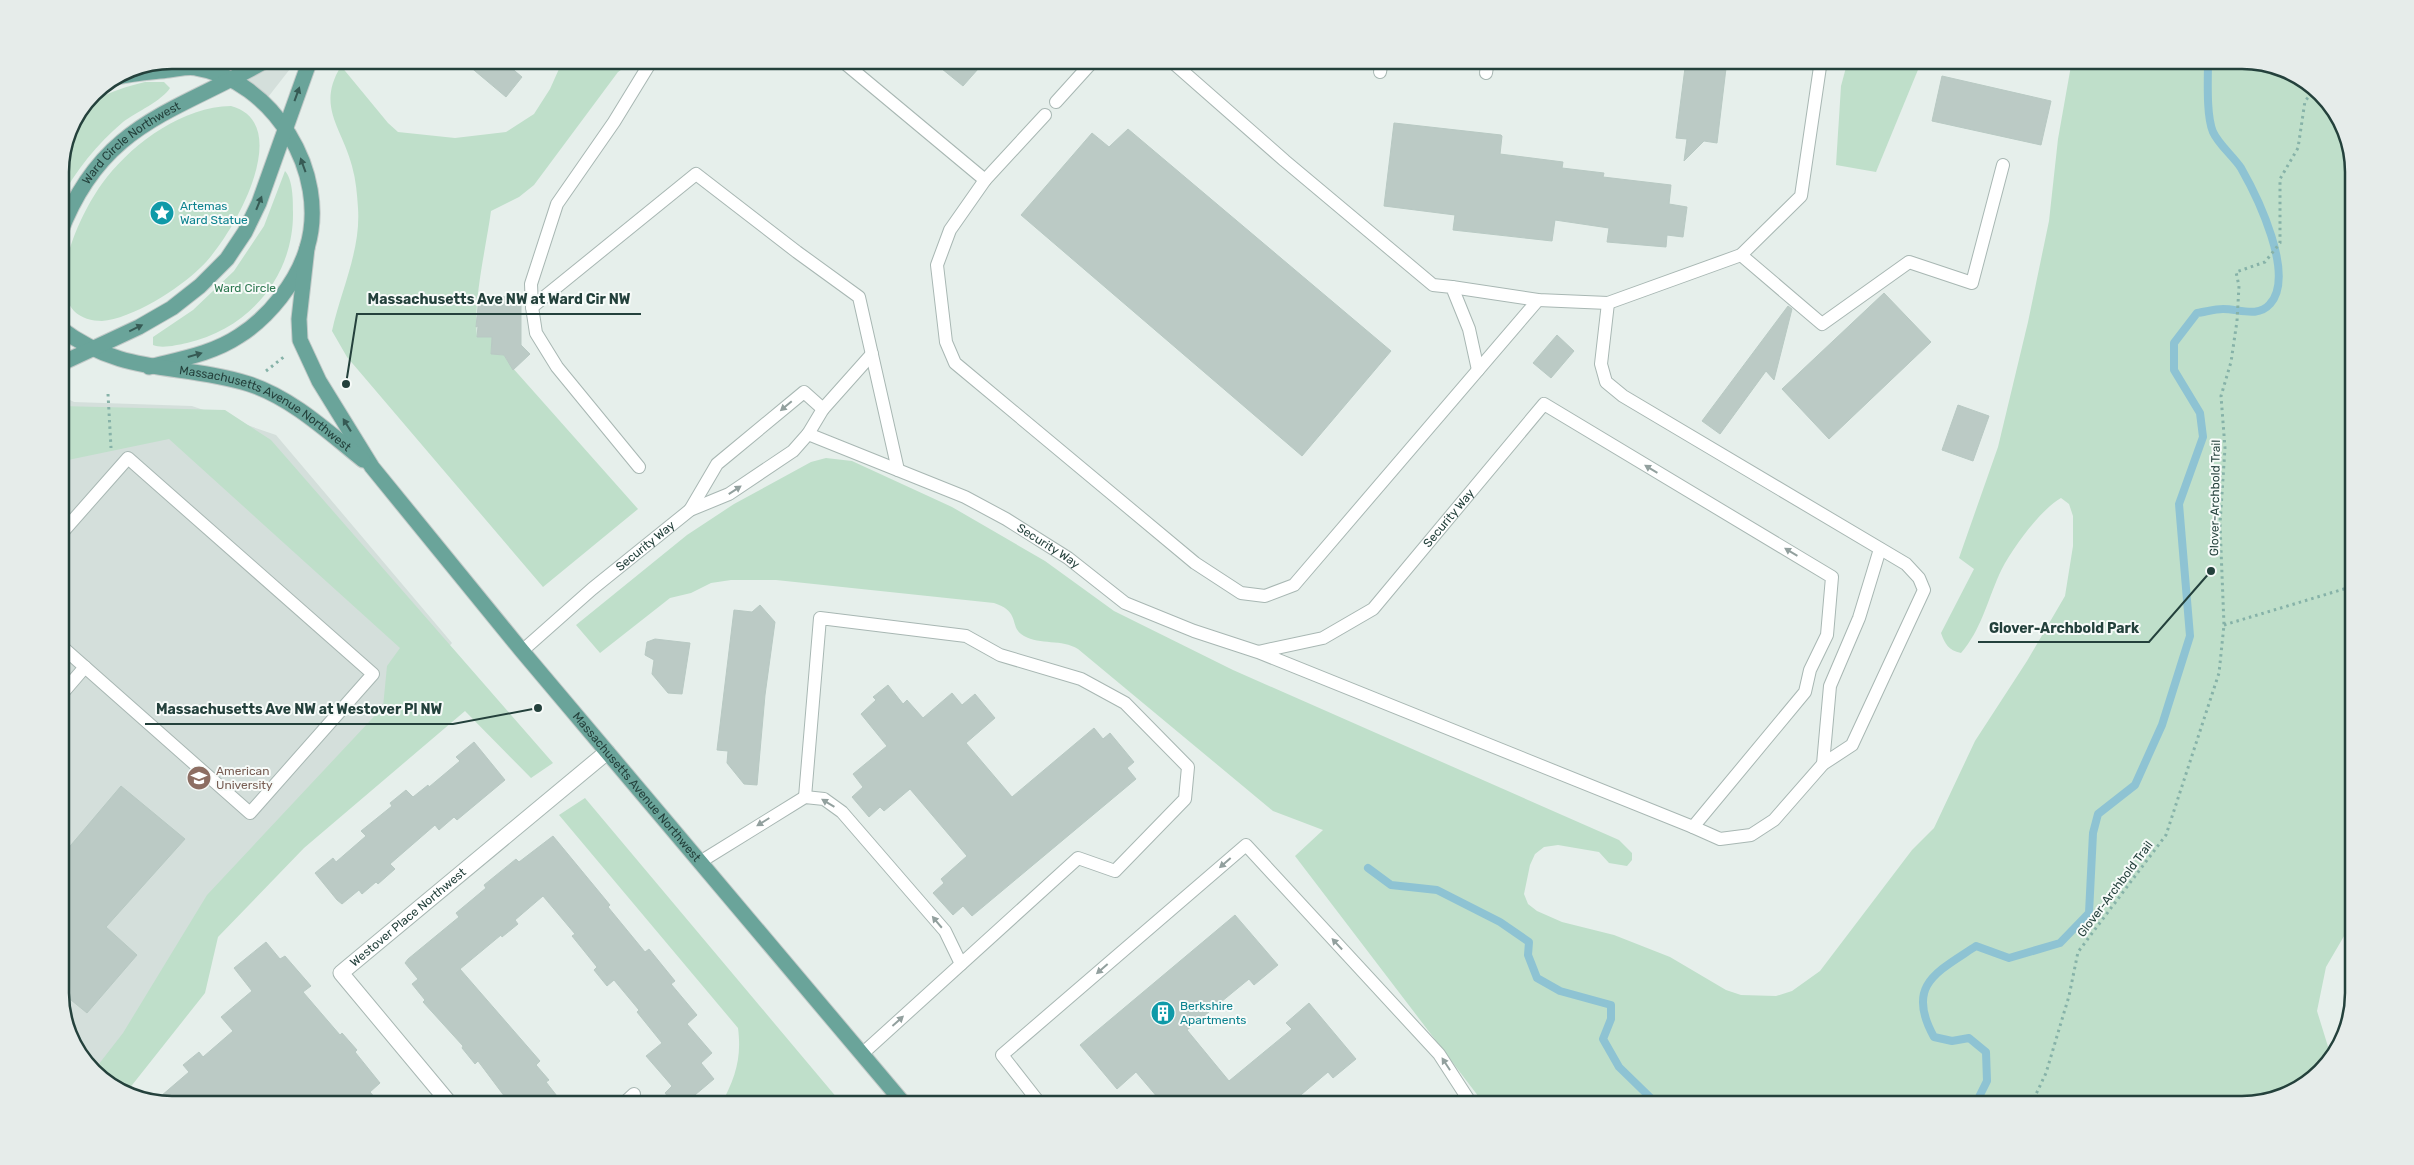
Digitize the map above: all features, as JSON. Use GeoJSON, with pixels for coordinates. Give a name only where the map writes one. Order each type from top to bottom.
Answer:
{"type":"FeatureCollection","features":[{"type":"Feature","properties":{"kind":"main road"},"geometry":{"type":"LineString","coordinates":[[137,74],[179,69]]}},
{"type":"Feature","properties":{"kind":"main road"},"geometry":{"type":"LineString","coordinates":[[69,334],[92,349],[124,362],[149,367],[213,349],[239,336],[250,328],[279,298],[294,276],[307,248],[311,220],[308,181],[298,152],[285,128],[265,102],[230,80],[200,69]]}},
{"type":"Feature","properties":{"kind":"main road","name":"Ward Circle Northwest"},"geometry":{"type":"LineString","coordinates":[[69,214],[81,188],[108,153],[150,120],[250,69]]}},
{"type":"Feature","properties":{"kind":"main road"},"geometry":{"type":"LineString","coordinates":[[69,360],[139,327],[172,308],[200,286],[226,259],[241,238],[259,203],[307,69]]}},
{"type":"Feature","properties":{"kind":"main road","name":"Massachusetts Avenue Northwest"},"geometry":{"type":"LineString","coordinates":[[307,248],[299,320],[300,340],[319,381],[372,467],[522,651],[897,1096]]}},
{"type":"Feature","properties":{"kind":"main road","name":"Massachusetts Avenue Northwest"},"geometry":{"type":"LineString","coordinates":[[149,367],[222,378],[265,390],[291,404],[372,467]]}},
{"type":"Feature","properties":{"kind":"street","name":"Westover Place Northwest"},"geometry":{"type":"LineString","coordinates":[[444,1096],[341,973],[607,752]]}},
{"type":"Feature","properties":{"kind":"lane"},"geometry":{"type":"LineString","coordinates":[[639,467],[557,367],[536,333],[531,284],[557,204],[614,122],[646,69]]}},
{"type":"Feature","properties":{"kind":"lane"},"geometry":{"type":"LineString","coordinates":[[852,69],[985,180]]}},
{"type":"Feature","properties":{"kind":"lane"},"geometry":{"type":"LineString","coordinates":[[1056,102],[1086,69]]}},
{"type":"Feature","properties":{"kind":"lane"},"geometry":{"type":"LineString","coordinates":[[1180,69],[1285,161],[1433,285],[1538,300],[1608,304],[1741,255],[1801,196],[1820,69]]}},
{"type":"Feature","properties":{"kind":"lane"},"geometry":{"type":"LineString","coordinates":[[1486,73],[1487,69]]}},
{"type":"Feature","properties":{"kind":"lane"},"geometry":{"type":"LineString","coordinates":[[1045,115],[985,180],[950,230],[937,265],[946,342],[954,363],[1194,563],[1241,593],[1265,596],[1294,585],[1538,300]]}},
{"type":"Feature","properties":{"kind":"lane"},"geometry":{"type":"LineString","coordinates":[[1741,255],[1822,324],[1909,262],[1972,283],[2003,165]]}},
{"type":"Feature","properties":{"kind":"lane"},"geometry":{"type":"LineString","coordinates":[[532,307],[696,174],[859,297],[898,470]]}},
{"type":"Feature","properties":{"kind":"lane"},"geometry":{"type":"LineString","coordinates":[[1452,287],[1470,329],[1478,370]]}},
{"type":"Feature","properties":{"kind":"lane"},"geometry":{"type":"LineString","coordinates":[[1258,652],[1720,839],[1750,835],[1774,820],[1823,764],[1852,745],[1924,590],[1920,578],[1906,564],[1623,396],[1606,382],[1601,364],[1608,304]]}},
{"type":"Feature","properties":{"kind":"lane"},"geometry":{"type":"LineString","coordinates":[[808,434],[823,409],[872,354]]}},
{"type":"Feature","properties":{"kind":"lane"},"geometry":{"type":"LineString","coordinates":[[690,510],[717,464],[804,392],[823,409]]}},
{"type":"Feature","properties":{"kind":"lane","name":"Security Way"},"geometry":{"type":"LineString","coordinates":[[522,651],[592,589],[690,510],[729,494],[793,451],[808,434],[838,448],[865,456],[965,497],[1006,519],[1068,558],[1125,603],[1194,631],[1258,652],[1323,638],[1373,608],[1544,404],[1832,577],[1827,635],[1810,670],[1805,692],[1693,828]]}},
{"type":"Feature","properties":{"kind":"lane"},"geometry":{"type":"LineString","coordinates":[[69,525],[128,458],[373,674],[250,813],[69,653]]}},
{"type":"Feature","properties":{"kind":"lane"},"geometry":{"type":"LineString","coordinates":[[1823,764],[1830,686],[1859,618],[1880,549]]}},
{"type":"Feature","properties":{"kind":"lane"},"geometry":{"type":"LineString","coordinates":[[805,796],[820,618],[966,636],[1000,655],[1081,679],[1125,703],[1188,767],[1185,798],[1116,870],[1078,858],[862,1054]]}},
{"type":"Feature","properties":{"kind":"lane"},"geometry":{"type":"LineString","coordinates":[[69,686],[85,668]]}},
{"type":"Feature","properties":{"kind":"lane"},"geometry":{"type":"LineString","coordinates":[[700,862],[805,796],[824,799],[842,812],[945,931],[961,964]]}},
{"type":"Feature","properties":{"kind":"lane"},"geometry":{"type":"LineString","coordinates":[[1034,1096],[1002,1055],[1246,845],[1439,1054],[1466,1096]]}},
{"type":"Feature","properties":{"kind":"path","name":"Glover-Archbold Trail"},"geometry":{"type":"LineString","coordinates":[[2035,1096],[2046,1073],[2070,996],[2078,952],[2166,836],[2219,673],[2224,625],[2222,535],[2220,524],[2225,448],[2222,396],[2231,362],[2237,321],[2239,286],[2236,272],[2264,262],[2280,243],[2280,179],[2298,148],[2305,101],[2311,95]]}},
{"type":"Feature","properties":{"kind":"path"},"geometry":{"type":"LineString","coordinates":[[262,374],[289,353]]}},
{"type":"Feature","properties":{"kind":"path"},"geometry":{"type":"LineString","coordinates":[[108,394],[112,459],[119,469]]}},
{"type":"Feature","properties":{"kind":"path"},"geometry":{"type":"LineString","coordinates":[[2224,625],[2345,589]]}},
{"type":"Feature","properties":{"kind":"shaded area"},"geometry":{"type":"Polygon","coordinates":[[[290,69],[265,101],[219,75],[157,70],[290,69]]]}},
{"type":"Feature","properties":{"kind":"shaded area","name":"American University"},"geometry":{"type":"Polygon","coordinates":[[[69,400],[74,402],[192,406],[276,435],[452,643],[224,912],[111,1076],[109,1075],[90,1056],[83,1045],[72,1020],[69,1000],[69,400]]]}},
{"type":"Feature","properties":{"kind":"green space"},"geometry":{"type":"Polygon","coordinates":[[[340,69],[343,69],[388,123],[398,132],[455,138],[506,132],[534,114],[550,89],[559,69],[622,69],[618,72],[534,185],[519,197],[491,211],[478,291],[477,337],[492,337],[491,354],[504,355],[511,366],[638,509],[543,587],[347,357],[332,331],[350,270],[358,224],[358,203],[348,152],[333,117],[331,93],[334,80],[340,69]]]}},
{"type":"Feature","properties":{"kind":"green space"},"geometry":{"type":"Polygon","coordinates":[[[1846,69],[1918,69],[1876,172],[1836,165],[1841,86],[1846,69]]]}},
{"type":"Feature","properties":{"kind":"green space"},"geometry":{"type":"Polygon","coordinates":[[[2070,69],[2249,69],[2269,72],[2305,90],[2324,109],[2335,126],[2343,151],[2345,165],[2345,934],[2326,967],[2317,1011],[2329,1049],[2321,1060],[2317,1061],[2314,1067],[2300,1079],[2269,1093],[2242,1096],[1478,1096],[1295,856],[1323,830],[1273,811],[1078,649],[1065,644],[1030,639],[1024,636],[1016,628],[1012,615],[1003,607],[994,603],[776,580],[731,580],[711,583],[691,593],[670,598],[600,653],[576,625],[687,535],[734,504],[811,462],[826,458],[852,461],[952,507],[1045,561],[1114,611],[1233,670],[1619,840],[1632,853],[1632,860],[1627,866],[1609,863],[1599,852],[1558,845],[1544,847],[1535,854],[1530,865],[1524,894],[1528,904],[1537,911],[1562,922],[1614,935],[1670,957],[1726,990],[1741,995],[1776,996],[1792,991],[1820,971],[1912,850],[1934,828],[1975,741],[2027,661],[2065,596],[2073,546],[2073,516],[2069,504],[2061,498],[2044,512],[2026,532],[2010,555],[1999,575],[1974,635],[1961,653],[1948,646],[1941,633],[1974,569],[1959,558],[1998,447],[2028,322],[2049,221],[2058,139],[2070,69]]]}},
{"type":"Feature","properties":{"kind":"green space"},"geometry":{"type":"Polygon","coordinates":[[[145,82],[164,82],[170,88],[155,102],[123,122],[104,139],[69,185],[72,145],[86,114],[100,98],[120,89],[145,82]]]}},
{"type":"Feature","properties":{"kind":"green space","name":"Ward Circle"},"geometry":{"type":"Polygon","coordinates":[[[231,106],[250,117],[259,135],[259,158],[252,184],[241,210],[227,234],[200,268],[180,285],[154,302],[114,319],[102,321],[80,316],[69,303],[69,253],[80,223],[98,189],[119,164],[146,139],[178,119],[195,112],[231,106]]]}},
{"type":"Feature","properties":{"kind":"green space","name":"Ward Circle"},"geometry":{"type":"Polygon","coordinates":[[[285,171],[290,180],[293,196],[291,235],[286,257],[276,278],[264,296],[230,326],[209,336],[174,346],[161,347],[153,345],[153,337],[193,310],[234,271],[264,226],[285,171]]]}},
{"type":"Feature","properties":{"kind":"green space"},"geometry":{"type":"Polygon","coordinates":[[[69,406],[225,410],[271,440],[553,763],[531,778],[465,711],[304,848],[218,937],[205,993],[130,1087],[109,1075],[98,1065],[123,1033],[207,895],[383,707],[387,666],[400,648],[169,439],[69,460],[69,406]]]}},
{"type":"Feature","properties":{"kind":"green space"},"geometry":{"type":"Polygon","coordinates":[[[585,798],[835,1096],[725,1096],[738,1059],[738,1028],[559,815],[585,798]]]}},
{"type":"Feature","properties":{"kind":"building"},"geometry":{"type":"Polygon","coordinates":[[[473,69],[513,69],[522,77],[506,97],[473,69]]]}},
{"type":"Feature","properties":{"kind":"building"},"geometry":{"type":"Polygon","coordinates":[[[942,69],[978,69],[963,86],[942,69]]]}},
{"type":"Feature","properties":{"kind":"building"},"geometry":{"type":"Polygon","coordinates":[[[1685,69],[1726,69],[1717,143],[1704,141],[1684,161],[1687,139],[1676,138],[1685,69]]]}},
{"type":"Feature","properties":{"kind":"building"},"geometry":{"type":"Polygon","coordinates":[[[1942,76],[2051,101],[2041,145],[1932,121],[1942,76]]]}},
{"type":"Feature","properties":{"kind":"building"},"geometry":{"type":"Polygon","coordinates":[[[1394,123],[1501,135],[1500,154],[1563,162],[1562,168],[1604,173],[1603,177],[1671,185],[1669,204],[1687,207],[1683,237],[1667,235],[1666,247],[1607,242],[1609,228],[1555,220],[1552,241],[1453,230],[1455,215],[1384,206],[1394,123]]]}},
{"type":"Feature","properties":{"kind":"building"},"geometry":{"type":"Polygon","coordinates":[[[1128,129],[1391,351],[1302,456],[1021,215],[1092,133],[1109,147],[1128,129]]]}},
{"type":"Feature","properties":{"kind":"building"},"geometry":{"type":"Polygon","coordinates":[[[1884,293],[1931,342],[1829,439],[1782,389],[1884,293]]]}},
{"type":"Feature","properties":{"kind":"building"},"geometry":{"type":"Polygon","coordinates":[[[479,296],[521,297],[521,345],[530,354],[513,370],[504,355],[491,354],[492,337],[477,337],[479,296]]]}},
{"type":"Feature","properties":{"kind":"building"},"geometry":{"type":"Polygon","coordinates":[[[1788,306],[1792,309],[1774,380],[1766,371],[1720,434],[1702,421],[1788,306]]]}},
{"type":"Feature","properties":{"kind":"building"},"geometry":{"type":"Polygon","coordinates":[[[1557,335],[1574,351],[1551,378],[1533,363],[1557,335]]]}},
{"type":"Feature","properties":{"kind":"building"},"geometry":{"type":"Polygon","coordinates":[[[1958,405],[1989,416],[1973,461],[1942,450],[1958,405]]]}},
{"type":"Feature","properties":{"kind":"building"},"geometry":{"type":"Polygon","coordinates":[[[760,605],[775,622],[765,695],[757,785],[744,784],[727,763],[728,751],[717,750],[734,610],[752,612],[760,605]]]}},
{"type":"Feature","properties":{"kind":"building"},"geometry":{"type":"Polygon","coordinates":[[[655,639],[690,643],[682,694],[668,693],[652,674],[654,660],[645,655],[647,642],[655,639]]]}},
{"type":"Feature","properties":{"kind":"building"},"geometry":{"type":"Polygon","coordinates":[[[888,685],[903,704],[907,700],[923,718],[952,693],[962,705],[975,694],[995,718],[966,743],[1012,797],[1094,728],[1103,739],[1110,733],[1134,762],[1127,768],[1136,779],[972,916],[963,906],[953,915],[933,893],[944,883],[941,879],[967,856],[910,789],[884,811],[880,807],[869,817],[852,797],[863,787],[853,774],[887,746],[861,714],[876,700],[873,697],[888,685]]]}},
{"type":"Feature","properties":{"kind":"building"},"geometry":{"type":"Polygon","coordinates":[[[474,742],[505,780],[457,820],[454,817],[439,830],[435,825],[390,864],[395,869],[378,884],[376,882],[362,894],[359,890],[342,904],[337,900],[315,873],[333,858],[336,862],[366,836],[361,831],[392,806],[390,803],[406,790],[413,797],[428,785],[429,787],[460,761],[456,757],[474,742]]]}},
{"type":"Feature","properties":{"kind":"building"},"geometry":{"type":"Polygon","coordinates":[[[121,786],[185,839],[106,927],[137,955],[87,1013],[69,998],[69,847],[121,786]]]}},
{"type":"Feature","properties":{"kind":"building"},"geometry":{"type":"Polygon","coordinates":[[[553,836],[610,905],[608,907],[645,952],[649,949],[675,981],[671,984],[697,1015],[687,1024],[712,1053],[701,1063],[714,1079],[694,1096],[668,1096],[665,1093],[672,1086],[646,1056],[662,1043],[637,1012],[639,1010],[614,980],[607,986],[594,970],[597,967],[572,936],[575,934],[543,896],[515,920],[518,924],[502,937],[501,935],[460,969],[540,1061],[536,1065],[549,1080],[546,1082],[557,1096],[504,1096],[478,1061],[475,1064],[462,1048],[463,1046],[423,1002],[425,1000],[412,984],[418,979],[405,963],[459,917],[456,913],[486,888],[484,885],[516,859],[519,862],[553,836]]]}},
{"type":"Feature","properties":{"kind":"building","name":"Berkshire Apartments"},"geometry":{"type":"Polygon","coordinates":[[[1235,915],[1278,965],[1254,985],[1249,979],[1187,1030],[1229,1081],[1292,1029],[1286,1023],[1309,1003],[1356,1059],[1333,1078],[1328,1072],[1300,1096],[1156,1096],[1136,1072],[1117,1089],[1080,1045],[1235,915]]]}},
{"type":"Feature","properties":{"kind":"building"},"geometry":{"type":"Polygon","coordinates":[[[266,942],[280,959],[285,956],[311,986],[303,992],[340,1035],[342,1033],[357,1050],[355,1052],[380,1083],[370,1092],[373,1096],[162,1096],[189,1072],[183,1065],[199,1052],[203,1057],[233,1031],[221,1017],[252,991],[234,968],[266,942]]]}},
{"type":"Feature","properties":{"kind":"waterway"},"geometry":{"type":"LineString","coordinates":[[1980,1096],[1987,1081],[1986,1052],[1969,1038],[1952,1041],[1934,1037],[1926,1019],[1923,1004],[1924,992],[1938,973],[1976,946],[2009,958],[2060,943],[2089,913],[2093,833],[2098,814],[2135,785],[2162,725],[2190,636],[2179,504],[2203,437],[2200,413],[2174,370],[2174,343],[2197,313],[2217,309],[2248,312],[2260,311],[2270,304],[2277,291],[2279,274],[2276,256],[2264,216],[2241,168],[2213,132],[2209,116],[2208,69]]}},
{"type":"Feature","properties":{"kind":"waterway"},"geometry":{"type":"LineString","coordinates":[[1368,868],[1391,885],[1437,890],[1500,922],[1529,942],[1528,955],[1537,978],[1560,991],[1611,1005],[1611,1019],[1603,1039],[1619,1067],[1649,1096]]}},
{"type":"Feature","properties":{"kind":"place","name":"Artemas Ward Statue"},"geometry":{"type":"Point","coordinates":[162,213]}},
{"type":"Feature","properties":{"kind":"place","name":"Massachusetts Ave NW at Ward Cir NW"},"geometry":{"type":"Point","coordinates":[346,384]}},
{"type":"Feature","properties":{"kind":"place","name":"Glover-Archbold Park"},"geometry":{"type":"Point","coordinates":[2211,571]}},
{"type":"Feature","properties":{"kind":"place","name":"Massachusetts Ave NW at Westover Pl NW"},"geometry":{"type":"Point","coordinates":[538,708]}},
{"type":"Feature","properties":{"kind":"place","name":"American University"},"geometry":{"type":"Point","coordinates":[199,778]}},
{"type":"Feature","properties":{"kind":"place","name":"Berkshire Apartments"},"geometry":{"type":"Point","coordinates":[1163,1013]}}]}
